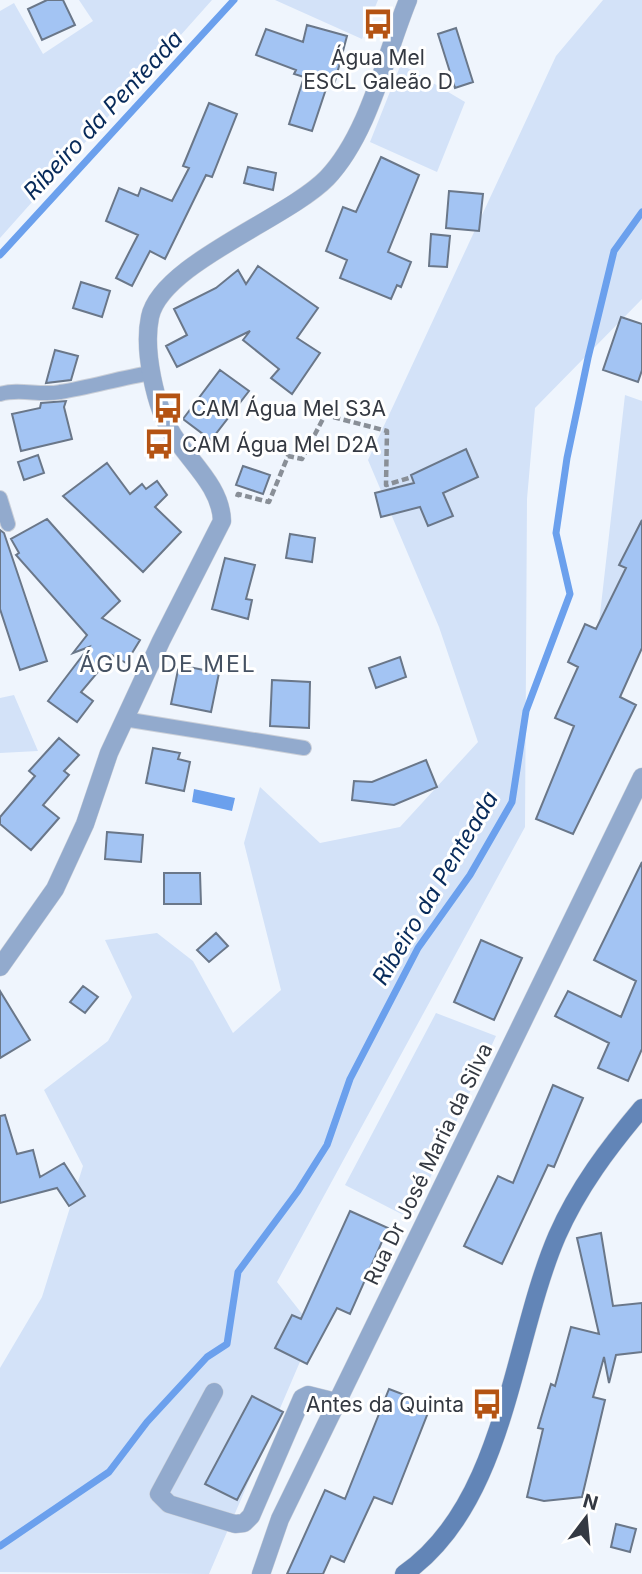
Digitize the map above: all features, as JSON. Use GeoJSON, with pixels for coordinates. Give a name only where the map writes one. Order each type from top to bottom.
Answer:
{"type":"FeatureCollection","features":[{"type":"Feature","properties":{"kind":"street"},"geometry":{"type":"LineString","coordinates":[[0,967],[55,889],[85,824],[109,752],[222,521],[221,506],[215,492],[164,418],[151,373],[150,316],[166,286],[196,264],[304,198],[327,178],[361,125],[408,0]]}},
{"type":"Feature","properties":{"kind":"street","name":"Rua Dr José Maria da Silva"},"geometry":{"type":"LineString","coordinates":[[261,1574],[280,1519],[642,776]]}},
{"type":"Feature","properties":{"kind":"street"},"geometry":{"type":"LineString","coordinates":[[404,1574],[423,1561],[468,1505],[488,1455],[557,1238],[578,1194],[611,1145],[642,1108]]}},
{"type":"Feature","properties":{"kind":"street"},"geometry":{"type":"LineString","coordinates":[[214,1392],[159,1494],[169,1504],[235,1524],[244,1522],[251,1516],[302,1398],[308,1395],[336,1402]]}},
{"type":"Feature","properties":{"kind":"lane"},"geometry":{"type":"LineString","coordinates":[[0,394],[12,391],[58,393],[104,380],[151,373]]}},
{"type":"Feature","properties":{"kind":"lane"},"geometry":{"type":"LineString","coordinates":[[0,498],[8,524]]}},
{"type":"Feature","properties":{"kind":"lane"},"geometry":{"type":"LineString","coordinates":[[124,719],[304,748]]}},
{"type":"Feature","properties":{"kind":"path"},"geometry":{"type":"LineString","coordinates":[[222,521],[238,494],[269,502],[288,456],[302,459],[325,415],[387,431],[386,485],[409,478]]}},
{"type":"Feature","properties":{"kind":"shaded area"},"geometry":{"type":"Polygon","coordinates":[[[79,0],[212,0],[0,238],[0,11],[14,3],[43,54],[93,21],[79,0]]]}},
{"type":"Feature","properties":{"kind":"shaded area"},"geometry":{"type":"Polygon","coordinates":[[[275,0],[378,0],[362,39],[275,0]]]}},
{"type":"Feature","properties":{"kind":"shaded area"},"geometry":{"type":"Polygon","coordinates":[[[603,0],[642,0],[642,299],[535,408],[527,499],[525,827],[277,1282],[314,1329],[209,1574],[0,1572],[0,1368],[42,1297],[83,1166],[44,1090],[108,1041],[132,997],[105,940],[157,933],[193,961],[233,1033],[281,990],[244,843],[260,787],[320,843],[400,827],[478,742],[439,627],[368,460],[556,56],[603,0]]]}},
{"type":"Feature","properties":{"kind":"shaded area"},"geometry":{"type":"Polygon","coordinates":[[[401,64],[465,102],[437,172],[370,142],[401,64]]]}},
{"type":"Feature","properties":{"kind":"shaded area"},"geometry":{"type":"Polygon","coordinates":[[[625,395],[642,401],[642,640],[599,623],[625,395]]]}},
{"type":"Feature","properties":{"kind":"shaded area"},"geometry":{"type":"Polygon","coordinates":[[[14,695],[38,751],[0,753],[0,698],[14,695]]]}},
{"type":"Feature","properties":{"kind":"shaded area"},"geometry":{"type":"Polygon","coordinates":[[[436,1013],[496,1036],[411,1219],[345,1185],[436,1013]]]}},
{"type":"Feature","properties":{"kind":"water"},"geometry":{"type":"Polygon","coordinates":[[[194,789],[235,798],[232,811],[192,802],[194,789]]]}},
{"type":"Feature","properties":{"kind":"building"},"geometry":{"type":"Polygon","coordinates":[[[47,0],[63,0],[75,25],[42,40],[28,9],[47,0]]]}},
{"type":"Feature","properties":{"kind":"building"},"geometry":{"type":"Polygon","coordinates":[[[307,25],[347,36],[334,85],[328,83],[312,131],[289,124],[304,77],[294,74],[296,70],[256,55],[266,29],[303,42],[307,25]]]}},
{"type":"Feature","properties":{"kind":"building"},"geometry":{"type":"Polygon","coordinates":[[[456,28],[473,82],[455,88],[438,34],[456,28]]]}},
{"type":"Feature","properties":{"kind":"building"},"geometry":{"type":"Polygon","coordinates":[[[209,103],[237,114],[212,177],[206,175],[165,259],[150,251],[132,286],[116,278],[138,235],[106,221],[119,188],[138,196],[141,188],[172,201],[189,168],[183,166],[209,103]]]}},
{"type":"Feature","properties":{"kind":"building"},"geometry":{"type":"Polygon","coordinates":[[[381,157],[419,175],[388,252],[411,262],[401,287],[397,285],[391,299],[340,278],[347,260],[326,251],[343,207],[356,212],[381,157]]]}},
{"type":"Feature","properties":{"kind":"building"},"geometry":{"type":"Polygon","coordinates":[[[248,167],[276,173],[273,190],[244,183],[248,167]]]}},
{"type":"Feature","properties":{"kind":"building"},"geometry":{"type":"Polygon","coordinates":[[[449,191],[483,194],[479,231],[446,228],[449,191]]]}},
{"type":"Feature","properties":{"kind":"building"},"geometry":{"type":"Polygon","coordinates":[[[431,234],[450,236],[447,267],[429,266],[431,234]]]}},
{"type":"Feature","properties":{"kind":"building"},"geometry":{"type":"Polygon","coordinates":[[[258,266],[318,308],[297,338],[320,353],[292,394],[271,378],[279,369],[243,340],[250,331],[177,367],[166,346],[187,335],[174,309],[216,288],[238,270],[246,284],[258,266]]]}},
{"type":"Feature","properties":{"kind":"building"},"geometry":{"type":"Polygon","coordinates":[[[81,282],[110,291],[102,317],[73,308],[81,282]]]}},
{"type":"Feature","properties":{"kind":"building"},"geometry":{"type":"Polygon","coordinates":[[[621,317],[642,324],[642,370],[638,382],[603,370],[621,317]]]}},
{"type":"Feature","properties":{"kind":"building"},"geometry":{"type":"Polygon","coordinates":[[[55,350],[78,356],[71,380],[46,383],[55,350]]]}},
{"type":"Feature","properties":{"kind":"building"},"geometry":{"type":"Polygon","coordinates":[[[220,370],[249,391],[211,440],[183,419],[220,370]]]}},
{"type":"Feature","properties":{"kind":"building"},"geometry":{"type":"Polygon","coordinates":[[[66,401],[64,407],[72,439],[21,451],[12,414],[40,408],[41,403],[66,401]]]}},
{"type":"Feature","properties":{"kind":"building"},"geometry":{"type":"Polygon","coordinates":[[[466,449],[478,477],[443,493],[453,516],[428,526],[420,507],[381,517],[375,493],[414,483],[411,475],[466,449]]]}},
{"type":"Feature","properties":{"kind":"building"},"geometry":{"type":"Polygon","coordinates":[[[38,455],[44,473],[24,480],[18,462],[38,455]]]}},
{"type":"Feature","properties":{"kind":"building"},"geometry":{"type":"Polygon","coordinates":[[[107,463],[130,494],[142,484],[146,489],[157,481],[167,495],[155,507],[181,532],[143,572],[63,496],[107,463]]]}},
{"type":"Feature","properties":{"kind":"building"},"geometry":{"type":"Polygon","coordinates":[[[243,466],[270,475],[263,494],[236,485],[243,466]]]}},
{"type":"Feature","properties":{"kind":"building"},"geometry":{"type":"Polygon","coordinates":[[[47,519],[120,601],[102,618],[140,640],[126,663],[112,655],[81,692],[93,701],[77,722],[48,701],[89,647],[73,653],[87,635],[16,555],[19,553],[11,539],[47,519]]]}},
{"type":"Feature","properties":{"kind":"building"},"geometry":{"type":"Polygon","coordinates":[[[642,520],[642,648],[620,697],[636,705],[573,834],[536,819],[574,726],[555,718],[578,667],[568,662],[585,624],[596,629],[626,568],[619,565],[642,520]]]}},
{"type":"Feature","properties":{"kind":"building"},"geometry":{"type":"Polygon","coordinates":[[[0,530],[4,533],[47,661],[20,670],[0,609],[0,530]]]}},
{"type":"Feature","properties":{"kind":"building"},"geometry":{"type":"Polygon","coordinates":[[[290,534],[315,538],[312,562],[286,558],[290,534]]]}},
{"type":"Feature","properties":{"kind":"building"},"geometry":{"type":"Polygon","coordinates":[[[225,558],[255,565],[246,599],[252,600],[248,619],[212,609],[225,558]]]}},
{"type":"Feature","properties":{"kind":"building"},"geometry":{"type":"Polygon","coordinates":[[[400,657],[406,677],[376,688],[369,668],[400,657]]]}},
{"type":"Feature","properties":{"kind":"building"},"geometry":{"type":"Polygon","coordinates":[[[179,665],[219,673],[211,712],[171,704],[179,665]]]}},
{"type":"Feature","properties":{"kind":"building"},"geometry":{"type":"Polygon","coordinates":[[[272,680],[310,682],[309,728],[270,726],[272,680]]]}},
{"type":"Feature","properties":{"kind":"building"},"geometry":{"type":"Polygon","coordinates":[[[59,738],[79,755],[64,771],[69,775],[43,805],[59,818],[31,850],[0,824],[0,817],[35,776],[29,771],[59,738]]]}},
{"type":"Feature","properties":{"kind":"building"},"geometry":{"type":"Polygon","coordinates":[[[153,748],[180,753],[178,759],[190,762],[184,791],[146,783],[153,748]]]}},
{"type":"Feature","properties":{"kind":"building"},"geometry":{"type":"Polygon","coordinates":[[[426,760],[437,787],[394,805],[352,800],[354,781],[372,782],[426,760]]]}},
{"type":"Feature","properties":{"kind":"building"},"geometry":{"type":"Polygon","coordinates":[[[107,832],[143,835],[141,862],[105,859],[107,832]]]}},
{"type":"Feature","properties":{"kind":"building"},"geometry":{"type":"Polygon","coordinates":[[[642,862],[642,1049],[628,1081],[598,1068],[609,1043],[555,1016],[568,991],[621,1017],[636,981],[594,960],[642,862]]]}},
{"type":"Feature","properties":{"kind":"building"},"geometry":{"type":"Polygon","coordinates":[[[164,873],[200,873],[201,904],[164,904],[164,873]]]}},
{"type":"Feature","properties":{"kind":"building"},"geometry":{"type":"Polygon","coordinates":[[[216,933],[228,946],[209,962],[197,950],[216,933]]]}},
{"type":"Feature","properties":{"kind":"building"},"geometry":{"type":"Polygon","coordinates":[[[481,940],[522,958],[494,1020],[454,1002],[481,940]]]}},
{"type":"Feature","properties":{"kind":"building"},"geometry":{"type":"Polygon","coordinates":[[[83,986],[98,997],[85,1013],[70,1002],[83,986]]]}},
{"type":"Feature","properties":{"kind":"building"},"geometry":{"type":"Polygon","coordinates":[[[0,991],[30,1040],[0,1058],[0,991]]]}},
{"type":"Feature","properties":{"kind":"building"},"geometry":{"type":"Polygon","coordinates":[[[553,1085],[583,1098],[554,1167],[548,1165],[502,1264],[464,1246],[498,1176],[513,1183],[553,1085]]]}},
{"type":"Feature","properties":{"kind":"building"},"geometry":{"type":"Polygon","coordinates":[[[5,1115],[17,1154],[33,1150],[40,1177],[64,1163],[85,1196],[69,1206],[57,1188],[0,1203],[0,1116],[5,1115]]]}},
{"type":"Feature","properties":{"kind":"building"},"geometry":{"type":"Polygon","coordinates":[[[350,1211],[388,1228],[350,1314],[337,1308],[307,1364],[275,1348],[292,1315],[301,1319],[350,1211]]]}},
{"type":"Feature","properties":{"kind":"building"},"geometry":{"type":"Polygon","coordinates":[[[601,1233],[613,1306],[642,1303],[642,1352],[616,1355],[609,1383],[604,1357],[593,1397],[605,1400],[582,1497],[544,1501],[527,1497],[543,1429],[538,1428],[551,1384],[555,1386],[571,1327],[599,1334],[577,1238],[601,1233]]]}},
{"type":"Feature","properties":{"kind":"building"},"geometry":{"type":"Polygon","coordinates":[[[389,1389],[431,1405],[392,1504],[374,1497],[344,1562],[331,1556],[323,1574],[287,1574],[325,1490],[345,1499],[389,1389]]]}},
{"type":"Feature","properties":{"kind":"building"},"geometry":{"type":"Polygon","coordinates":[[[252,1396],[283,1412],[237,1500],[205,1484],[252,1396]]]}},
{"type":"Feature","properties":{"kind":"building"},"geometry":{"type":"Polygon","coordinates":[[[616,1524],[636,1529],[630,1552],[611,1547],[616,1524]]]}},
{"type":"Feature","properties":{"kind":"waterway","name":"Ribeiro da Penteada"},"geometry":{"type":"LineString","coordinates":[[0,255],[234,0]]}},
{"type":"Feature","properties":{"kind":"waterway","name":"Ribeiro da Penteada"},"geometry":{"type":"LineString","coordinates":[[0,1546],[109,1472],[147,1422],[207,1357],[227,1344],[238,1272],[298,1191],[327,1145],[350,1079],[418,948],[470,875],[512,802],[526,711],[570,594],[556,533],[567,458],[588,358],[614,251],[642,212]]}},
{"type":"Feature","properties":{"kind":"place","name":"Água Mel ESCL Galeão D"},"geometry":{"type":"Point","coordinates":[378,24]}},
{"type":"Feature","properties":{"kind":"place","name":"CAM Água Mel S3A"},"geometry":{"type":"Point","coordinates":[168,408]}},
{"type":"Feature","properties":{"kind":"place","name":"CAM Água Mel D2A"},"geometry":{"type":"Point","coordinates":[159,444]}},
{"type":"Feature","properties":{"kind":"place","name":"Antes da Quinta"},"geometry":{"type":"Point","coordinates":[487,1404]}},
{"type":"Feature","properties":{"kind":"district","name":"ÁGUA DE MEL"},"geometry":{"type":"Point","coordinates":[168,664]}}]}
